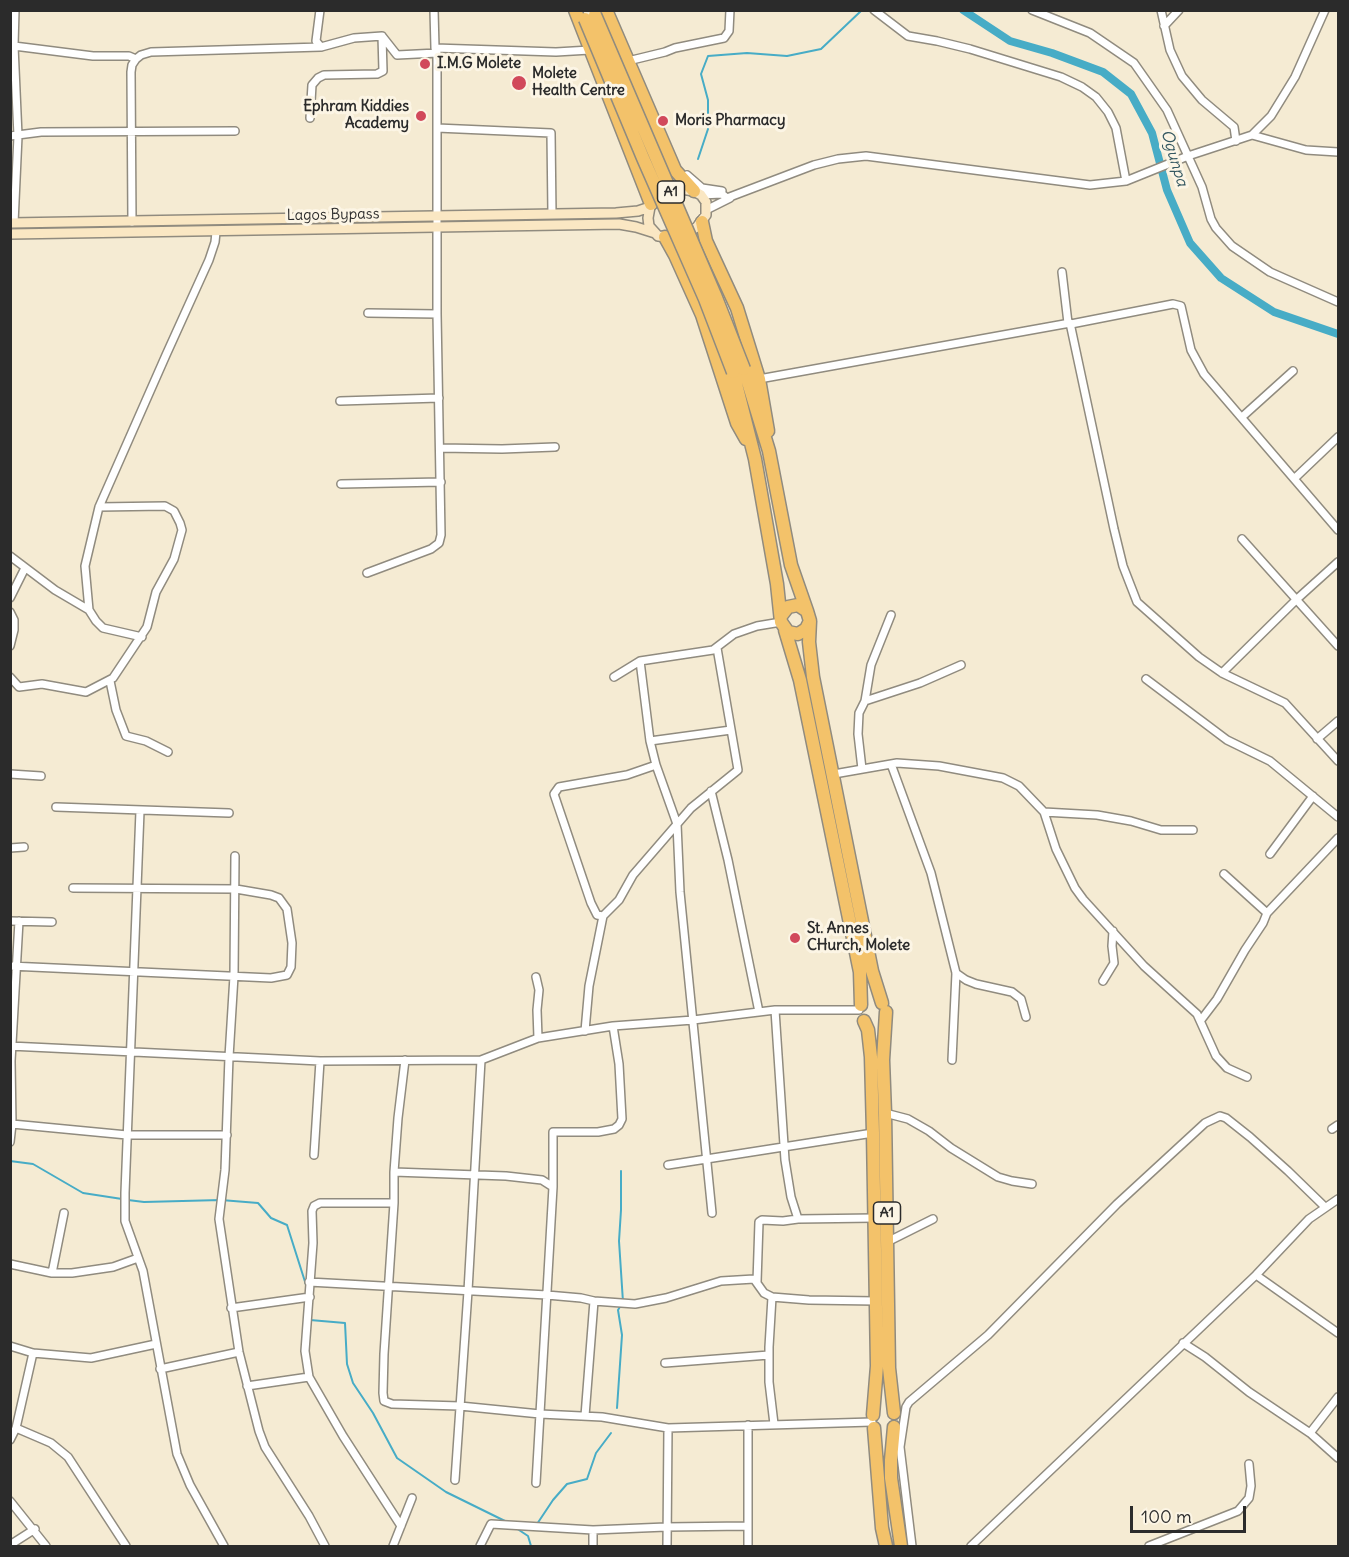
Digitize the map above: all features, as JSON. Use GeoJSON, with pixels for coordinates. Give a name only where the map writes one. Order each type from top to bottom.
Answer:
{"type":"FeatureCollection","features":[{"type":"Feature","properties":{"kind":"highway"},"geometry":{"type":"LineString","coordinates":[[575,10],[651,206]]}},
{"type":"Feature","properties":{"kind":"highway"},"geometry":{"type":"LineString","coordinates":[[592,13],[648,111],[675,170],[698,193]]}},
{"type":"Feature","properties":{"kind":"highway","name":"A1"},"geometry":{"type":"LineString","coordinates":[[592,13],[715,295],[738,371],[769,451],[792,565],[808,616],[810,659],[870,963],[884,1007],[889,1368],[894,1413]]}},
{"type":"Feature","properties":{"kind":"highway"},"geometry":{"type":"LineString","coordinates":[[704,216],[706,241],[737,308],[759,379],[766,416],[769,451]]}},
{"type":"Feature","properties":{"kind":"highway"},"geometry":{"type":"LineString","coordinates":[[660,235],[702,315],[737,423],[755,459]]}},
{"type":"Feature","properties":{"kind":"highway","name":"A1"},"geometry":{"type":"LineString","coordinates":[[738,371],[782,623],[800,680],[860,972],[861,1012],[868,1030],[871,1056],[877,1366],[873,1422],[882,1528],[886,1546]]}},
{"type":"Feature","properties":{"kind":"highway"},"geometry":{"type":"LineString","coordinates":[[793,605],[798,605],[808,616],[802,632],[792,634],[782,623],[784,610],[793,605]]}},
{"type":"Feature","properties":{"kind":"highway"},"geometry":{"type":"LineString","coordinates":[[870,998],[875,998],[884,1007],[881,1021],[876,1023],[861,1012],[870,998]]}},
{"type":"Feature","properties":{"kind":"highway"},"geometry":{"type":"LineString","coordinates":[[894,1427],[884,1433],[873,1422],[881,1409],[888,1409],[894,1413],[896,1420],[891,1478],[901,1546]]}},
{"type":"Feature","properties":{"kind":"main road"},"geometry":{"type":"LineString","coordinates":[[681,189],[698,193],[706,202],[704,216],[687,233],[660,235],[649,226],[651,206],[661,195],[681,189]]}},
{"type":"Feature","properties":{"kind":"main road","name":"Lagos Bypass"},"geometry":{"type":"LineString","coordinates":[[12,223],[628,213],[651,206]]}},
{"type":"Feature","properties":{"kind":"main road","name":"Lagos Bypass"},"geometry":{"type":"LineString","coordinates":[[10,234],[619,224],[636,226],[660,235]]}},
{"type":"Feature","properties":{"kind":"street"},"geometry":{"type":"LineString","coordinates":[[12,223],[14,136],[12,46],[15,10]]}},
{"type":"Feature","properties":{"kind":"street"},"geometry":{"type":"LineString","coordinates":[[320,10],[316,41],[321,47]]}},
{"type":"Feature","properties":{"kind":"street"},"geometry":{"type":"LineString","coordinates":[[367,573],[431,549],[440,543],[434,10]]}},
{"type":"Feature","properties":{"kind":"street"},"geometry":{"type":"LineString","coordinates":[[610,10],[633,60],[648,111],[668,148],[684,172],[702,188],[719,190],[727,198]]}},
{"type":"Feature","properties":{"kind":"street"},"geometry":{"type":"LineString","coordinates":[[633,60],[724,38],[729,31],[730,10]]}},
{"type":"Feature","properties":{"kind":"street"},"geometry":{"type":"LineString","coordinates":[[874,10],[908,36],[937,40],[970,49],[1061,77],[1082,87],[1096,97],[1108,112],[1116,128],[1126,181]]}},
{"type":"Feature","properties":{"kind":"street"},"geometry":{"type":"LineString","coordinates":[[1032,10],[1090,33],[1134,63],[1167,110],[1185,157],[1202,187],[1211,219],[1232,246],[1270,272],[1338,302]]}},
{"type":"Feature","properties":{"kind":"street"},"geometry":{"type":"LineString","coordinates":[[1161,10],[1170,50],[1182,76],[1202,100],[1234,127],[1236,141]]}},
{"type":"Feature","properties":{"kind":"street"},"geometry":{"type":"LineString","coordinates":[[1164,26],[1179,10]]}},
{"type":"Feature","properties":{"kind":"street"},"geometry":{"type":"LineString","coordinates":[[727,198],[814,165],[838,159],[866,156],[1090,185],[1126,181],[1142,176],[1185,157],[1252,135],[1270,116],[1295,77],[1325,10]]}},
{"type":"Feature","properties":{"kind":"street"},"geometry":{"type":"LineString","coordinates":[[132,222],[130,72],[132,65],[141,55],[151,52],[321,47],[354,38],[382,36]]}},
{"type":"Feature","properties":{"kind":"street"},"geometry":{"type":"LineString","coordinates":[[382,36],[397,55],[436,51],[590,50]]}},
{"type":"Feature","properties":{"kind":"street"},"geometry":{"type":"LineString","coordinates":[[310,118],[312,85],[318,78],[324,75],[377,74],[383,71],[382,36]]}},
{"type":"Feature","properties":{"kind":"street"},"geometry":{"type":"LineString","coordinates":[[12,46],[93,56],[129,56],[136,59]]}},
{"type":"Feature","properties":{"kind":"street"},"geometry":{"type":"LineString","coordinates":[[437,128],[551,133],[552,214]]}},
{"type":"Feature","properties":{"kind":"street"},"geometry":{"type":"LineString","coordinates":[[14,136],[41,132],[235,131]]}},
{"type":"Feature","properties":{"kind":"street"},"geometry":{"type":"LineString","coordinates":[[1252,135],[1306,150],[1338,152]]}},
{"type":"Feature","properties":{"kind":"street"},"geometry":{"type":"LineString","coordinates":[[704,216],[745,190]]}},
{"type":"Feature","properties":{"kind":"street"},"geometry":{"type":"LineString","coordinates":[[698,193],[722,194],[727,198]]}},
{"type":"Feature","properties":{"kind":"street"},"geometry":{"type":"LineString","coordinates":[[89,610],[85,566],[99,507],[210,260],[216,232]]}},
{"type":"Feature","properties":{"kind":"street"},"geometry":{"type":"LineString","coordinates":[[1062,272],[1070,323],[1113,529],[1130,588],[1137,602],[1199,657],[1222,673],[1286,703],[1338,761]]}},
{"type":"Feature","properties":{"kind":"street"},"geometry":{"type":"LineString","coordinates":[[759,379],[1173,303],[1178,304],[1181,306],[1191,350],[1204,374],[1338,530]]}},
{"type":"Feature","properties":{"kind":"street"},"geometry":{"type":"LineString","coordinates":[[368,313],[437,314]]}},
{"type":"Feature","properties":{"kind":"street"},"geometry":{"type":"LineString","coordinates":[[1242,417],[1293,371]]}},
{"type":"Feature","properties":{"kind":"street"},"geometry":{"type":"LineString","coordinates":[[340,401],[439,398]]}},
{"type":"Feature","properties":{"kind":"street"},"geometry":{"type":"LineString","coordinates":[[1294,478],[1338,437]]}},
{"type":"Feature","properties":{"kind":"street"},"geometry":{"type":"LineString","coordinates":[[440,448],[555,447]]}},
{"type":"Feature","properties":{"kind":"street"},"geometry":{"type":"LineString","coordinates":[[341,484],[441,482]]}},
{"type":"Feature","properties":{"kind":"street"},"geometry":{"type":"LineString","coordinates":[[11,679],[20,687],[53,685],[86,692],[110,681],[142,637],[150,620],[156,592],[174,559],[182,530],[180,522],[174,511],[165,506],[99,507]]}},
{"type":"Feature","properties":{"kind":"street"},"geometry":{"type":"LineString","coordinates":[[1242,539],[1338,646]]}},
{"type":"Feature","properties":{"kind":"street"},"geometry":{"type":"LineString","coordinates":[[10,556],[55,590],[89,610],[103,627],[142,637]]}},
{"type":"Feature","properties":{"kind":"street"},"geometry":{"type":"LineString","coordinates":[[1222,673],[1338,562]]}},
{"type":"Feature","properties":{"kind":"street"},"geometry":{"type":"LineString","coordinates":[[10,598],[25,568]]}},
{"type":"Feature","properties":{"kind":"street"},"geometry":{"type":"LineString","coordinates":[[10,612],[14,620],[10,646]]}},
{"type":"Feature","properties":{"kind":"street"},"geometry":{"type":"LineString","coordinates":[[862,769],[858,734],[859,713],[866,701],[871,665],[891,615]]}},
{"type":"Feature","properties":{"kind":"street"},"geometry":{"type":"LineString","coordinates":[[614,677],[640,661],[706,652],[717,648],[734,634],[757,626],[782,623]]}},
{"type":"Feature","properties":{"kind":"street"},"geometry":{"type":"LineString","coordinates":[[585,1032],[590,986],[603,916],[619,900],[633,875],[691,808],[738,770],[717,648]]}},
{"type":"Feature","properties":{"kind":"street"},"geometry":{"type":"LineString","coordinates":[[640,661],[650,741],[677,824],[680,892],[712,1213]]}},
{"type":"Feature","properties":{"kind":"street"},"geometry":{"type":"LineString","coordinates":[[866,701],[920,683],[961,665]]}},
{"type":"Feature","properties":{"kind":"street"},"geometry":{"type":"LineString","coordinates":[[1146,679],[1227,740],[1270,761],[1338,817]]}},
{"type":"Feature","properties":{"kind":"street"},"geometry":{"type":"LineString","coordinates":[[110,681],[116,710],[126,736],[146,741],[168,752]]}},
{"type":"Feature","properties":{"kind":"street"},"geometry":{"type":"LineString","coordinates":[[1317,739],[1338,721]]}},
{"type":"Feature","properties":{"kind":"street"},"geometry":{"type":"LineString","coordinates":[[650,741],[731,730]]}},
{"type":"Feature","properties":{"kind":"street"},"geometry":{"type":"LineString","coordinates":[[834,774],[891,764],[919,764],[994,775],[1019,786],[1044,812],[1056,849],[1075,888],[1144,966],[1192,1009],[1201,1020],[1203,1030],[1216,1056],[1227,1068],[1247,1077]]}},
{"type":"Feature","properties":{"kind":"street"},"geometry":{"type":"LineString","coordinates":[[891,764],[931,873],[956,973],[952,1060]]}},
{"type":"Feature","properties":{"kind":"street"},"geometry":{"type":"LineString","coordinates":[[603,916],[597,915],[591,903],[554,794],[559,787],[627,775],[656,765]]}},
{"type":"Feature","properties":{"kind":"street"},"geometry":{"type":"LineString","coordinates":[[10,774],[41,776]]}},
{"type":"Feature","properties":{"kind":"street"},"geometry":{"type":"LineString","coordinates":[[711,790],[728,860],[759,1012]]}},
{"type":"Feature","properties":{"kind":"street"},"geometry":{"type":"LineString","coordinates":[[1270,854],[1313,796]]}},
{"type":"Feature","properties":{"kind":"street"},"geometry":{"type":"LineString","coordinates":[[56,807],[229,813]]}},
{"type":"Feature","properties":{"kind":"street"},"geometry":{"type":"LineString","coordinates":[[140,811],[125,1193],[127,1228],[145,1281],[177,1454],[190,1485],[224,1546]]}},
{"type":"Feature","properties":{"kind":"street"},"geometry":{"type":"LineString","coordinates":[[1044,812],[1097,814],[1161,830],[1193,830]]}},
{"type":"Feature","properties":{"kind":"street"},"geometry":{"type":"LineString","coordinates":[[1201,1020],[1217,999],[1267,913],[1338,838]]}},
{"type":"Feature","properties":{"kind":"street"},"geometry":{"type":"LineString","coordinates":[[10,848],[24,847]]}},
{"type":"Feature","properties":{"kind":"street"},"geometry":{"type":"LineString","coordinates":[[236,856],[234,976],[224,1194],[219,1219],[239,1352],[265,1447],[309,1516],[325,1546]]}},
{"type":"Feature","properties":{"kind":"street"},"geometry":{"type":"LineString","coordinates":[[1224,874],[1267,913]]}},
{"type":"Feature","properties":{"kind":"street"},"geometry":{"type":"LineString","coordinates":[[13,966],[280,977],[287,975],[291,967],[292,943],[287,909],[284,903],[271,895],[236,889],[73,888]]}},
{"type":"Feature","properties":{"kind":"street"},"geometry":{"type":"LineString","coordinates":[[10,921],[52,922]]}},
{"type":"Feature","properties":{"kind":"street"},"geometry":{"type":"LineString","coordinates":[[10,1142],[13,966],[19,921]]}},
{"type":"Feature","properties":{"kind":"street"},"geometry":{"type":"LineString","coordinates":[[1103,981],[1114,963],[1113,931]]}},
{"type":"Feature","properties":{"kind":"street"},"geometry":{"type":"LineString","coordinates":[[956,973],[976,984],[1012,992],[1022,999],[1026,1017]]}},
{"type":"Feature","properties":{"kind":"street"},"geometry":{"type":"LineString","coordinates":[[536,977],[539,990],[538,1038]]}},
{"type":"Feature","properties":{"kind":"street"},"geometry":{"type":"LineString","coordinates":[[11,1046],[320,1061],[481,1060],[538,1038],[613,1026],[693,1020],[775,1010],[861,1012]]}},
{"type":"Feature","properties":{"kind":"street"},"geometry":{"type":"LineString","coordinates":[[775,1010],[784,1148],[791,1197],[798,1219]]}},
{"type":"Feature","properties":{"kind":"street"},"geometry":{"type":"LineString","coordinates":[[536,1483],[553,1188],[554,1132],[598,1132],[619,1125],[622,1119],[619,1065],[613,1026]]}},
{"type":"Feature","properties":{"kind":"street"},"geometry":{"type":"LineString","coordinates":[[405,1060],[394,1172],[384,1353],[384,1401],[392,1404],[460,1406],[585,1416],[668,1428],[873,1422]]}},
{"type":"Feature","properties":{"kind":"street"},"geometry":{"type":"LineString","coordinates":[[455,1480],[481,1060]]}},
{"type":"Feature","properties":{"kind":"street"},"geometry":{"type":"LineString","coordinates":[[314,1155],[320,1061]]}},
{"type":"Feature","properties":{"kind":"street"},"geometry":{"type":"LineString","coordinates":[[885,1113],[908,1119],[982,1169],[998,1177],[1032,1184]]}},
{"type":"Feature","properties":{"kind":"street"},"geometry":{"type":"LineString","coordinates":[[912,1546],[900,1447],[906,1407],[909,1402],[988,1335],[1117,1204],[1205,1122],[1221,1116],[1226,1118],[1288,1171],[1325,1207]]}},
{"type":"Feature","properties":{"kind":"street"},"geometry":{"type":"LineString","coordinates":[[12,1124],[127,1135],[226,1135]]}},
{"type":"Feature","properties":{"kind":"street"},"geometry":{"type":"LineString","coordinates":[[1332,1130],[1338,1125]]}},
{"type":"Feature","properties":{"kind":"street"},"geometry":{"type":"LineString","coordinates":[[668,1165],[873,1133]]}},
{"type":"Feature","properties":{"kind":"street"},"geometry":{"type":"LineString","coordinates":[[394,1172],[475,1174],[542,1180],[553,1188]]}},
{"type":"Feature","properties":{"kind":"street"},"geometry":{"type":"LineString","coordinates":[[971,1546],[1256,1275],[1299,1229],[1338,1199]]}},
{"type":"Feature","properties":{"kind":"street"},"geometry":{"type":"LineString","coordinates":[[394,1203],[320,1203],[314,1206],[305,1351],[309,1377],[343,1436],[401,1526]]}},
{"type":"Feature","properties":{"kind":"street"},"geometry":{"type":"LineString","coordinates":[[52,1273],[64,1213]]}},
{"type":"Feature","properties":{"kind":"street"},"geometry":{"type":"LineString","coordinates":[[875,1218],[762,1220],[759,1222],[758,1282],[764,1293],[772,1297],[876,1301]]}},
{"type":"Feature","properties":{"kind":"street"},"geometry":{"type":"LineString","coordinates":[[888,1242],[933,1219]]}},
{"type":"Feature","properties":{"kind":"street"},"geometry":{"type":"LineString","coordinates":[[10,1264],[52,1273],[72,1273],[100,1270],[138,1258]]}},
{"type":"Feature","properties":{"kind":"street"},"geometry":{"type":"LineString","coordinates":[[1256,1275],[1338,1333]]}},
{"type":"Feature","properties":{"kind":"street"},"geometry":{"type":"LineString","coordinates":[[309,1282],[547,1295],[635,1304],[666,1298],[721,1281],[754,1279],[758,1282]]}},
{"type":"Feature","properties":{"kind":"street"},"geometry":{"type":"LineString","coordinates":[[231,1308],[310,1297]]}},
{"type":"Feature","properties":{"kind":"street"},"geometry":{"type":"LineString","coordinates":[[772,1297],[769,1382],[774,1424]]}},
{"type":"Feature","properties":{"kind":"street"},"geometry":{"type":"LineString","coordinates":[[585,1416],[594,1301]]}},
{"type":"Feature","properties":{"kind":"street"},"geometry":{"type":"LineString","coordinates":[[1184,1343],[1249,1392],[1310,1433],[1338,1458]]}},
{"type":"Feature","properties":{"kind":"street"},"geometry":{"type":"LineString","coordinates":[[10,1346],[33,1353],[91,1358],[156,1344]]}},
{"type":"Feature","properties":{"kind":"street"},"geometry":{"type":"LineString","coordinates":[[160,1370],[239,1352]]}},
{"type":"Feature","properties":{"kind":"street"},"geometry":{"type":"LineString","coordinates":[[10,1440],[16,1428],[33,1353]]}},
{"type":"Feature","properties":{"kind":"street"},"geometry":{"type":"LineString","coordinates":[[665,1363],[769,1355]]}},
{"type":"Feature","properties":{"kind":"street"},"geometry":{"type":"LineString","coordinates":[[247,1386],[309,1377]]}},
{"type":"Feature","properties":{"kind":"street"},"geometry":{"type":"LineString","coordinates":[[1310,1433],[1338,1397]]}},
{"type":"Feature","properties":{"kind":"street"},"geometry":{"type":"LineString","coordinates":[[748,1425],[748,1546]]}},
{"type":"Feature","properties":{"kind":"street"},"geometry":{"type":"LineString","coordinates":[[16,1428],[51,1443],[68,1457],[126,1546]]}},
{"type":"Feature","properties":{"kind":"street"},"geometry":{"type":"LineString","coordinates":[[667,1546],[668,1428]]}},
{"type":"Feature","properties":{"kind":"street"},"geometry":{"type":"LineString","coordinates":[[1149,1546],[1238,1511],[1249,1498],[1251,1486],[1249,1464]]}},
{"type":"Feature","properties":{"kind":"street"},"geometry":{"type":"LineString","coordinates":[[393,1546],[412,1498]]}},
{"type":"Feature","properties":{"kind":"street"},"geometry":{"type":"LineString","coordinates":[[10,1501],[35,1529],[46,1546]]}},
{"type":"Feature","properties":{"kind":"street"},"geometry":{"type":"LineString","coordinates":[[480,1546],[491,1524],[593,1530],[747,1526]]}},
{"type":"Feature","properties":{"kind":"street"},"geometry":{"type":"LineString","coordinates":[[10,1545],[35,1529]]}},
{"type":"Feature","properties":{"kind":"street"},"geometry":{"type":"LineString","coordinates":[[593,1530],[593,1546]]}},
{"type":"Feature","properties":{"kind":"waterway"},"geometry":{"type":"LineString","coordinates":[[698,159],[708,129],[708,100],[701,74],[708,56],[747,53],[787,56],[821,49],[862,10]]}},
{"type":"Feature","properties":{"kind":"waterway","name":"Ogunpa"},"geometry":{"type":"LineString","coordinates":[[963,10],[1010,41],[1052,53],[1103,72],[1131,94],[1152,133],[1167,190],[1190,243],[1221,278],[1274,312],[1338,334]]}},
{"type":"Feature","properties":{"kind":"waterway"},"geometry":{"type":"LineString","coordinates":[[10,1161],[33,1164],[83,1193],[122,1199]]}},
{"type":"Feature","properties":{"kind":"waterway"},"geometry":{"type":"LineString","coordinates":[[617,1408],[622,1335],[618,1310],[623,1302],[619,1241],[621,1171]]}},
{"type":"Feature","properties":{"kind":"waterway"},"geometry":{"type":"LineString","coordinates":[[128,1200],[144,1202],[221,1200],[258,1203],[271,1218],[287,1225],[307,1288]]}},
{"type":"Feature","properties":{"kind":"waterway"},"geometry":{"type":"LineString","coordinates":[[310,1318],[310,1320],[345,1323],[347,1364],[353,1383],[373,1413],[397,1458],[446,1492],[509,1523]]}},
{"type":"Feature","properties":{"kind":"waterway"},"geometry":{"type":"LineString","coordinates":[[537,1524],[567,1484],[587,1479],[596,1453],[611,1433]]}},
{"type":"Feature","properties":{"kind":"waterway"},"geometry":{"type":"LineString","coordinates":[[516,1528],[528,1536],[531,1546]]}},
{"type":"Feature","properties":{"kind":"place","name":"I.M.G Molete"},"geometry":{"type":"Point","coordinates":[425,64]}},
{"type":"Feature","properties":{"kind":"place","name":"Molete Health Centre"},"geometry":{"type":"Point","coordinates":[519,83]}},
{"type":"Feature","properties":{"kind":"place","name":"Ephram Kiddies Academy"},"geometry":{"type":"Point","coordinates":[421,116]}},
{"type":"Feature","properties":{"kind":"place","name":"Moris Pharmacy"},"geometry":{"type":"Point","coordinates":[663,121]}},
{"type":"Feature","properties":{"kind":"place","name":"St. Annes CHurch, Molete"},"geometry":{"type":"Point","coordinates":[795,938]}}]}
